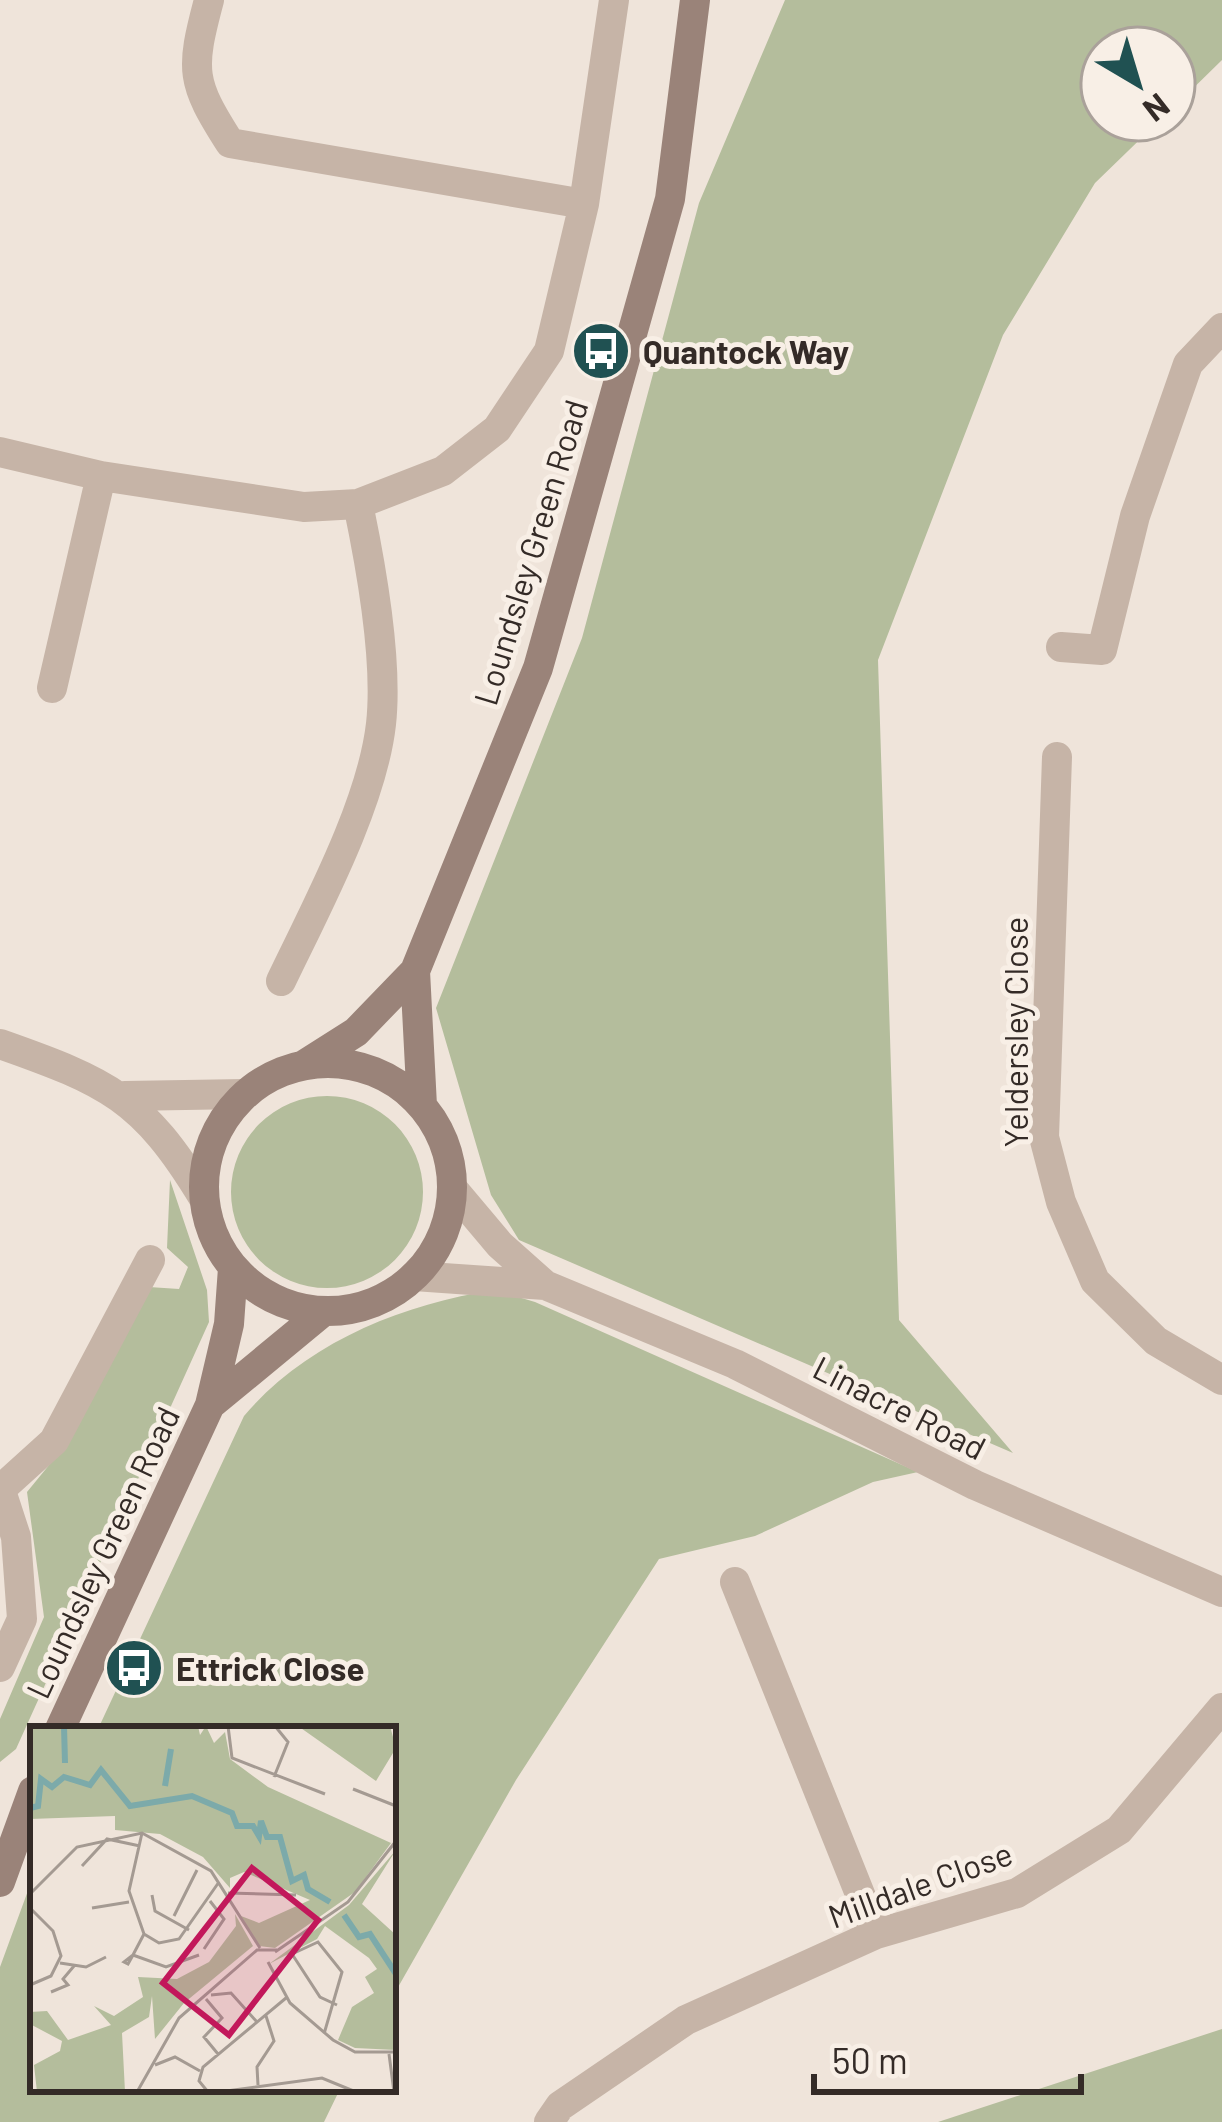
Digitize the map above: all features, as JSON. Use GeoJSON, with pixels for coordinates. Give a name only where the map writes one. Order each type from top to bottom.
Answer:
{"type":"FeatureCollection","features":[{"type":"Feature","properties":{"kind":"main road","name":"Loundsley Green Road"},"geometry":{"type":"LineString","coordinates":[[304,1065],[356,1032],[415,971],[538,668],[670,199],[695,0]]}},
{"type":"Feature","properties":{"kind":"main road","name":"Loundsley Green Road"},"geometry":{"type":"LineString","coordinates":[[415,971],[422,1106]]}},
{"type":"Feature","properties":{"kind":"main road"},"geometry":{"type":"LineString","coordinates":[[304,1065],[356,1066],[380,1074],[422,1106],[444,1144],[452,1188],[437,1245],[414,1276],[373,1302],[324,1311],[274,1299],[233,1268],[218,1247],[203,1198],[208,1152],[229,1111],[245,1094],[304,1065]]}},
{"type":"Feature","properties":{"kind":"main road","name":"Loundsley Green Road"},"geometry":{"type":"LineString","coordinates":[[60,1726],[210,1405],[229,1324],[233,1268]]}},
{"type":"Feature","properties":{"kind":"main road","name":"Loundsley Green Road"},"geometry":{"type":"LineString","coordinates":[[210,1405],[324,1311]]}},
{"type":"Feature","properties":{"kind":"main road"},"geometry":{"type":"LineString","coordinates":[[0,1882],[30,1799]]}},
{"type":"Feature","properties":{"kind":"street"},"geometry":{"type":"LineString","coordinates":[[209,0],[195,50],[198,94],[230,143],[584,204]]}},
{"type":"Feature","properties":{"kind":"street"},"geometry":{"type":"LineString","coordinates":[[0,452],[101,476],[304,507],[358,504],[443,471],[496,429],[549,351],[584,204],[614,0]]}},
{"type":"Feature","properties":{"kind":"street"},"geometry":{"type":"LineString","coordinates":[[1061,647],[1102,650],[1135,516],[1188,364],[1222,328]]}},
{"type":"Feature","properties":{"kind":"street"},"geometry":{"type":"LineString","coordinates":[[52,688],[101,476]]}},
{"type":"Feature","properties":{"kind":"street"},"geometry":{"type":"LineString","coordinates":[[280,981],[350,827],[381,724],[377,640],[358,504]]}},
{"type":"Feature","properties":{"kind":"street","name":"Yeldersley Close"},"geometry":{"type":"LineString","coordinates":[[1057,757],[1044,1137],[1061,1202],[1095,1281],[1156,1341],[1222,1380]]}},
{"type":"Feature","properties":{"kind":"street"},"geometry":{"type":"LineString","coordinates":[[0,1044],[71,1069],[125,1096],[167,1137],[203,1198]]}},
{"type":"Feature","properties":{"kind":"street"},"geometry":{"type":"LineString","coordinates":[[125,1096],[245,1094]]}},
{"type":"Feature","properties":{"kind":"street","name":"Linacre Road"},"geometry":{"type":"LineString","coordinates":[[452,1188],[500,1245],[545,1285]]}},
{"type":"Feature","properties":{"kind":"street"},"geometry":{"type":"LineString","coordinates":[[0,1667],[22,1619],[16,1537],[0,1488],[54,1441],[150,1261]]}},
{"type":"Feature","properties":{"kind":"street","name":"Linacre Road"},"geometry":{"type":"LineString","coordinates":[[414,1276],[545,1285],[736,1364],[974,1485],[1222,1592]]}},
{"type":"Feature","properties":{"kind":"street"},"geometry":{"type":"LineString","coordinates":[[735,1582],[876,1934]]}},
{"type":"Feature","properties":{"kind":"street","name":"Milldale Close"},"geometry":{"type":"LineString","coordinates":[[549,2122],[560,2106],[686,2020],[876,1934],[1017,1893],[1118,1830],[1222,1708]]}},
{"type":"Feature","properties":{"kind":"green space"},"geometry":{"type":"Polygon","coordinates":[[[785,0],[1222,0],[1222,60],[1198,84],[1198,24],[1078,24],[1078,144],[1135,144],[1095,183],[1003,335],[878,660],[899,1320],[1013,1453],[519,1240],[491,1195],[436,1008],[582,638],[699,203],[785,0]]]}},
{"type":"Feature","properties":{"kind":"green space"},"geometry":{"type":"Polygon","coordinates":[[[327,1096],[364,1103],[395,1124],[416,1155],[423,1192],[416,1229],[395,1260],[364,1281],[327,1288],[290,1281],[259,1260],[238,1229],[231,1192],[238,1155],[259,1124],[290,1103],[327,1096]]]}},
{"type":"Feature","properties":{"kind":"green space"},"geometry":{"type":"Polygon","coordinates":[[[170,1180],[207,1290],[209,1322],[16,1749],[0,1762],[0,1719],[44,1617],[27,1492],[72,1437],[149,1287],[179,1289],[188,1267],[167,1248],[170,1180]]]}},
{"type":"Feature","properties":{"kind":"green space"},"geometry":{"type":"Polygon","coordinates":[[[494,1290],[535,1302],[918,1472],[873,1482],[755,1536],[659,1559],[516,1780],[396,1991],[396,1726],[99,1726],[244,1416],[269,1390],[326,1348],[390,1317],[494,1290]]]}},
{"type":"Feature","properties":{"kind":"green space"},"geometry":{"type":"Polygon","coordinates":[[[30,1885],[30,2092],[339,2092],[324,2122],[0,2122],[0,1967],[30,1885]]]}},
{"type":"Feature","properties":{"kind":"green space"},"geometry":{"type":"Polygon","coordinates":[[[1222,2029],[1222,2122],[938,2122],[1222,2029]]]}},
{"type":"Feature","properties":{"kind":"place","name":"Quantock Way"},"geometry":{"type":"Point","coordinates":[601,351]}},
{"type":"Feature","properties":{"kind":"place","name":"Ettrick Close"},"geometry":{"type":"Point","coordinates":[134,1668]}}]}
